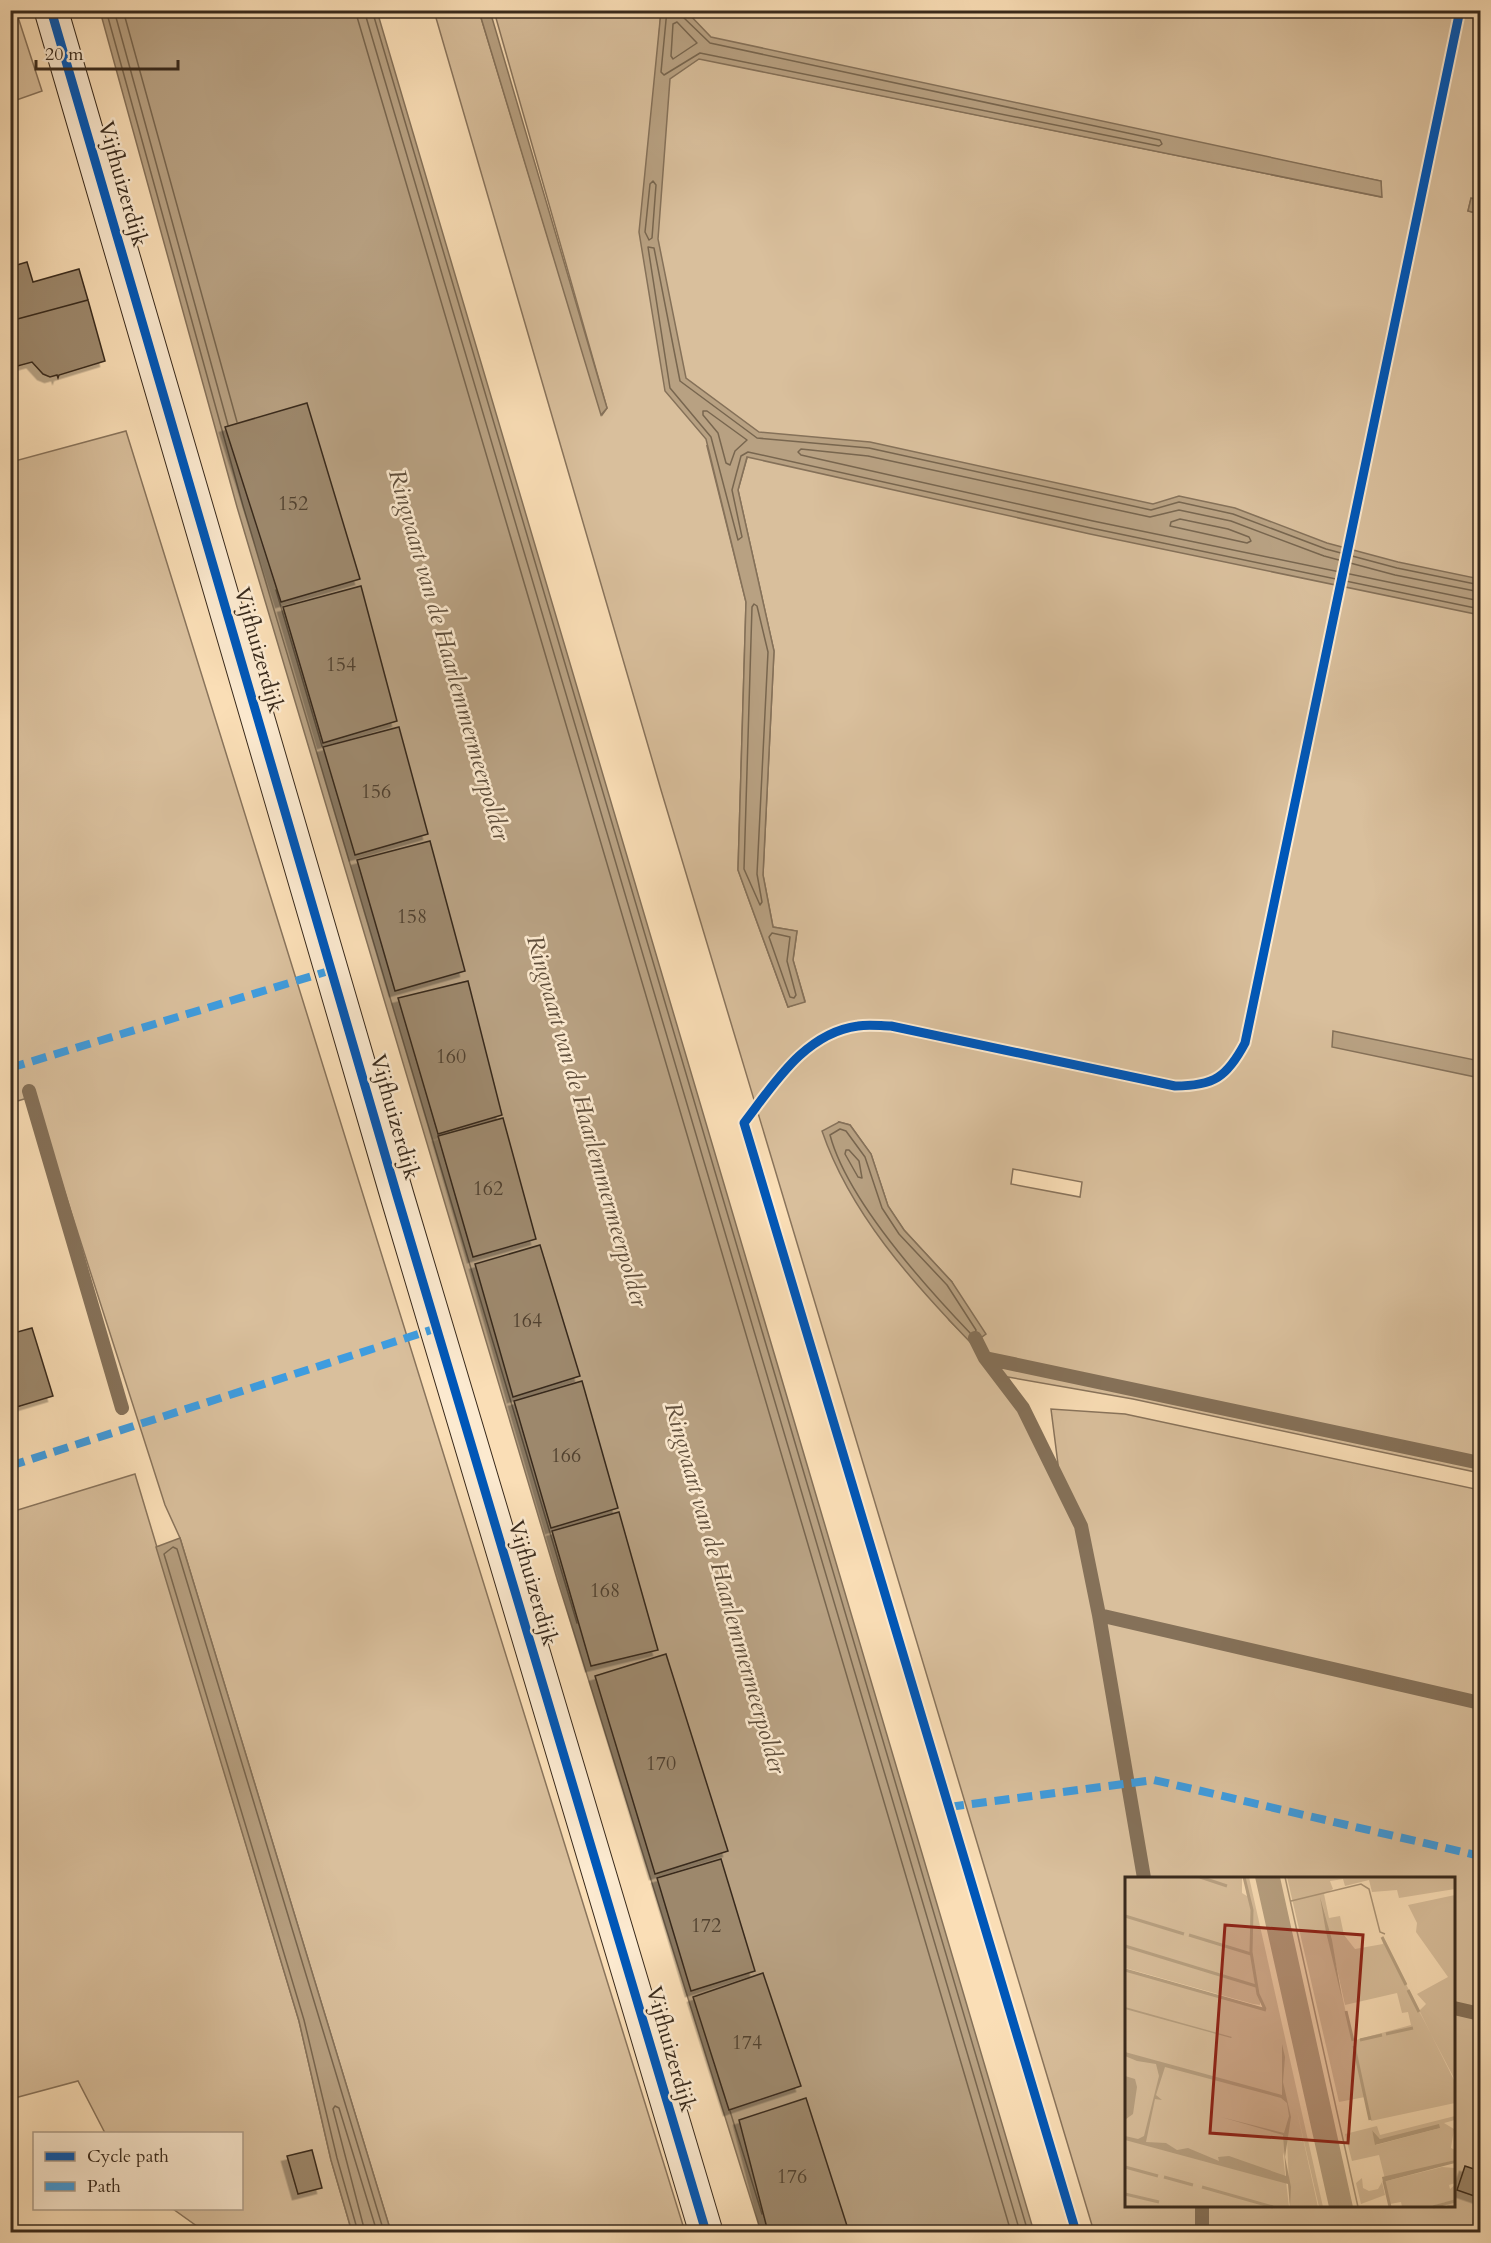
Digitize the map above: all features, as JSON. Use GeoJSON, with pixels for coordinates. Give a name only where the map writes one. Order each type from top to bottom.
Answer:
{"type":"FeatureCollection","features":[{"type":"Feature","properties":{"kind":"street","name":"Vijfhuizerdijk"},"geometry":{"type":"LineString","coordinates":[[51,10],[398,1198],[706,2232]]}},
{"type":"Feature","properties":{"kind":"shaded area"},"geometry":{"type":"Polygon","coordinates":[[[11,10],[16,11],[42,91],[11,102],[11,10]]]}},
{"type":"Feature","properties":{"kind":"shaded area"},"geometry":{"type":"Polygon","coordinates":[[[434,11],[479,11],[602,415],[607,408],[494,11],[661,11],[658,50],[1381,197],[1381,181],[665,33],[669,11],[1480,11],[1480,200],[1471,199],[1468,211],[1480,214],[1480,1473],[1133,1399],[1008,1377],[1060,1480],[1051,1409],[1125,1414],[1480,1490],[1480,2232],[1094,2232],[661,790],[434,11]],[[707,446],[746,602],[738,870],[788,1007],[805,1001],[793,960],[797,931],[773,927],[763,875],[774,651],[738,490],[747,458],[707,446]],[[839,1122],[949,1320],[972,1343],[952,1282],[904,1230],[888,1206],[871,1154],[850,1125],[839,1122]],[[1013,1169],[1011,1184],[1080,1197],[1082,1182],[1013,1169]]]}},
{"type":"Feature","properties":{"kind":"shaded area"},"geometry":{"type":"Polygon","coordinates":[[[126,431],[685,2232],[391,2232],[180,1538],[165,1505],[34,1096],[11,1103],[11,462],[126,431]]]}},
{"type":"Feature","properties":{"kind":"shaded area"},"geometry":{"type":"Polygon","coordinates":[[[135,1474],[299,2021],[331,2160],[352,2232],[199,2232],[198,2227],[174,2210],[243,2210],[243,2132],[104,2132],[78,2081],[11,2099],[11,1512],[135,1474]]]}},
{"type":"Feature","properties":{"kind":"water","name":"Ringvaart van de Haarlemmermeerpolder"},"geometry":{"type":"Polygon","coordinates":[[[100,11],[377,11],[1034,2232],[761,2232],[558,1582],[237,507],[100,11]]]}},
{"type":"Feature","properties":{"kind":"water"},"geometry":{"type":"Polygon","coordinates":[[[479,11],[490,11],[607,408],[601,415],[479,11]]]}},
{"type":"Feature","properties":{"kind":"water"},"geometry":{"type":"Polygon","coordinates":[[[661,11],[686,11],[711,37],[1381,181],[1382,197],[699,59],[670,79],[658,239],[686,378],[759,432],[870,442],[1153,504],[1179,496],[1235,508],[1327,543],[1398,562],[1480,579],[1480,615],[1090,534],[747,457],[738,490],[774,651],[763,875],[773,927],[797,931],[793,960],[805,1002],[788,1007],[738,870],[746,602],[706,439],[665,391],[639,232],[661,11]]]}},
{"type":"Feature","properties":{"kind":"water"},"geometry":{"type":"Polygon","coordinates":[[[1471,198],[1480,200],[1480,214],[1468,211],[1471,198]]]}},
{"type":"Feature","properties":{"kind":"water"},"geometry":{"type":"Polygon","coordinates":[[[1333,1031],[1480,1061],[1480,1078],[1332,1047],[1333,1031]]]}},
{"type":"Feature","properties":{"kind":"water"},"geometry":{"type":"Polygon","coordinates":[[[839,1122],[850,1125],[871,1154],[888,1206],[904,1230],[952,1282],[986,1334],[972,1344],[927,1296],[885,1245],[849,1190],[822,1131],[839,1122]]]}},
{"type":"Feature","properties":{"kind":"water"},"geometry":{"type":"Polygon","coordinates":[[[180,1538],[391,2232],[352,2232],[331,2160],[299,2021],[156,1547],[180,1538]]]}},
{"type":"Feature","properties":{"kind":"building"},"geometry":{"type":"Polygon","coordinates":[[[27,262],[33,282],[79,269],[88,300],[10,321],[10,267],[27,262]]]}},
{"type":"Feature","properties":{"kind":"building"},"geometry":{"type":"Polygon","coordinates":[[[88,300],[105,361],[59,375],[58,378],[57,375],[50,377],[43,374],[32,362],[10,368],[10,321],[88,300]]]}},
{"type":"Feature","properties":{"kind":"building"},"geometry":{"type":"Polygon","coordinates":[[[10,383],[16,403],[10,405],[10,383]]]}},
{"type":"Feature","properties":{"kind":"building"},"geometry":{"type":"Polygon","coordinates":[[[307,403],[360,579],[281,602],[225,427],[307,403]]]}},
{"type":"Feature","properties":{"kind":"building"},"geometry":{"type":"Polygon","coordinates":[[[361,586],[397,721],[323,743],[283,607],[361,586]]]}},
{"type":"Feature","properties":{"kind":"building"},"geometry":{"type":"Polygon","coordinates":[[[399,727],[428,834],[355,855],[323,747],[399,727]]]}},
{"type":"Feature","properties":{"kind":"building"},"geometry":{"type":"Polygon","coordinates":[[[430,841],[465,971],[395,991],[357,860],[430,841]]]}},
{"type":"Feature","properties":{"kind":"building"},"geometry":{"type":"Polygon","coordinates":[[[468,981],[502,1115],[438,1134],[398,998],[468,981]]]}},
{"type":"Feature","properties":{"kind":"building"},"geometry":{"type":"Polygon","coordinates":[[[503,1118],[536,1239],[473,1257],[438,1136],[503,1118]]]}},
{"type":"Feature","properties":{"kind":"building"},"geometry":{"type":"Polygon","coordinates":[[[540,1245],[580,1376],[513,1397],[475,1264],[540,1245]]]}},
{"type":"Feature","properties":{"kind":"building"},"geometry":{"type":"Polygon","coordinates":[[[32,1328],[53,1396],[10,1409],[10,1334],[32,1328]]]}},
{"type":"Feature","properties":{"kind":"building"},"geometry":{"type":"Polygon","coordinates":[[[582,1381],[618,1508],[551,1528],[514,1401],[582,1381]]]}},
{"type":"Feature","properties":{"kind":"building"},"geometry":{"type":"Polygon","coordinates":[[[619,1512],[658,1650],[591,1666],[552,1531],[619,1512]]]}},
{"type":"Feature","properties":{"kind":"building"},"geometry":{"type":"Polygon","coordinates":[[[666,1654],[728,1851],[655,1874],[595,1676],[666,1654]]]}},
{"type":"Feature","properties":{"kind":"building"},"geometry":{"type":"Polygon","coordinates":[[[721,1859],[755,1971],[691,1991],[657,1878],[721,1859]]]}},
{"type":"Feature","properties":{"kind":"building"},"geometry":{"type":"Polygon","coordinates":[[[763,1973],[801,2086],[729,2110],[693,1997],[763,1973]]]}},
{"type":"Feature","properties":{"kind":"building"},"geometry":{"type":"Polygon","coordinates":[[[806,2098],[849,2232],[768,2232],[739,2120],[806,2098]]]}},
{"type":"Feature","properties":{"kind":"building"},"geometry":{"type":"Polygon","coordinates":[[[312,2150],[322,2188],[298,2194],[287,2156],[312,2150]]]}},
{"type":"Feature","properties":{"kind":"building"},"geometry":{"type":"Polygon","coordinates":[[[1465,2166],[1480,2171],[1480,2198],[1457,2190],[1465,2166]]]}},
{"type":"Feature","properties":{"kind":"waterway"},"geometry":{"type":"LineString","coordinates":[[29,1091],[122,1408]]}},
{"type":"Feature","properties":{"kind":"waterway"},"geometry":{"type":"LineString","coordinates":[[975,1338],[985,1358],[1023,1408],[1081,1526],[1099,1615],[1144,1877]]}},
{"type":"Feature","properties":{"kind":"waterway"},"geometry":{"type":"LineString","coordinates":[[985,1358],[1480,1463]]}},
{"type":"Feature","properties":{"kind":"waterway"},"geometry":{"type":"LineString","coordinates":[[1099,1615],[1480,1703]]}},
{"type":"Feature","properties":{"kind":"waterway"},"geometry":{"type":"LineString","coordinates":[[1455,2008],[1480,2014]]}},
{"type":"Feature","properties":{"kind":"waterway"},"geometry":{"type":"LineString","coordinates":[[1202,2207],[1202,2232]]}},
{"type":"Feature","properties":{"kind":"marked path"},"geometry":{"type":"LineString","coordinates":[[10,1068],[332,970]]}},
{"type":"Feature","properties":{"kind":"marked path"},"geometry":{"type":"LineString","coordinates":[[10,1466],[437,1328]]}},
{"type":"Feature","properties":{"kind":"marked path"},"geometry":{"type":"LineString","coordinates":[[949,1807],[1154,1780],[1480,1856]]}},
{"type":"Feature","properties":{"kind":"cycle path"},"geometry":{"type":"LineString","coordinates":[[51,10],[398,1199],[706,2232]]}},
{"type":"Feature","properties":{"kind":"cycle path"},"geometry":{"type":"LineString","coordinates":[[1076,2232],[744,1123],[779,1077],[807,1049],[839,1031],[858,1026],[891,1026],[1175,1086],[1188,1086],[1210,1081],[1225,1072],[1238,1055],[1245,1043],[1460,10]]}}]}
